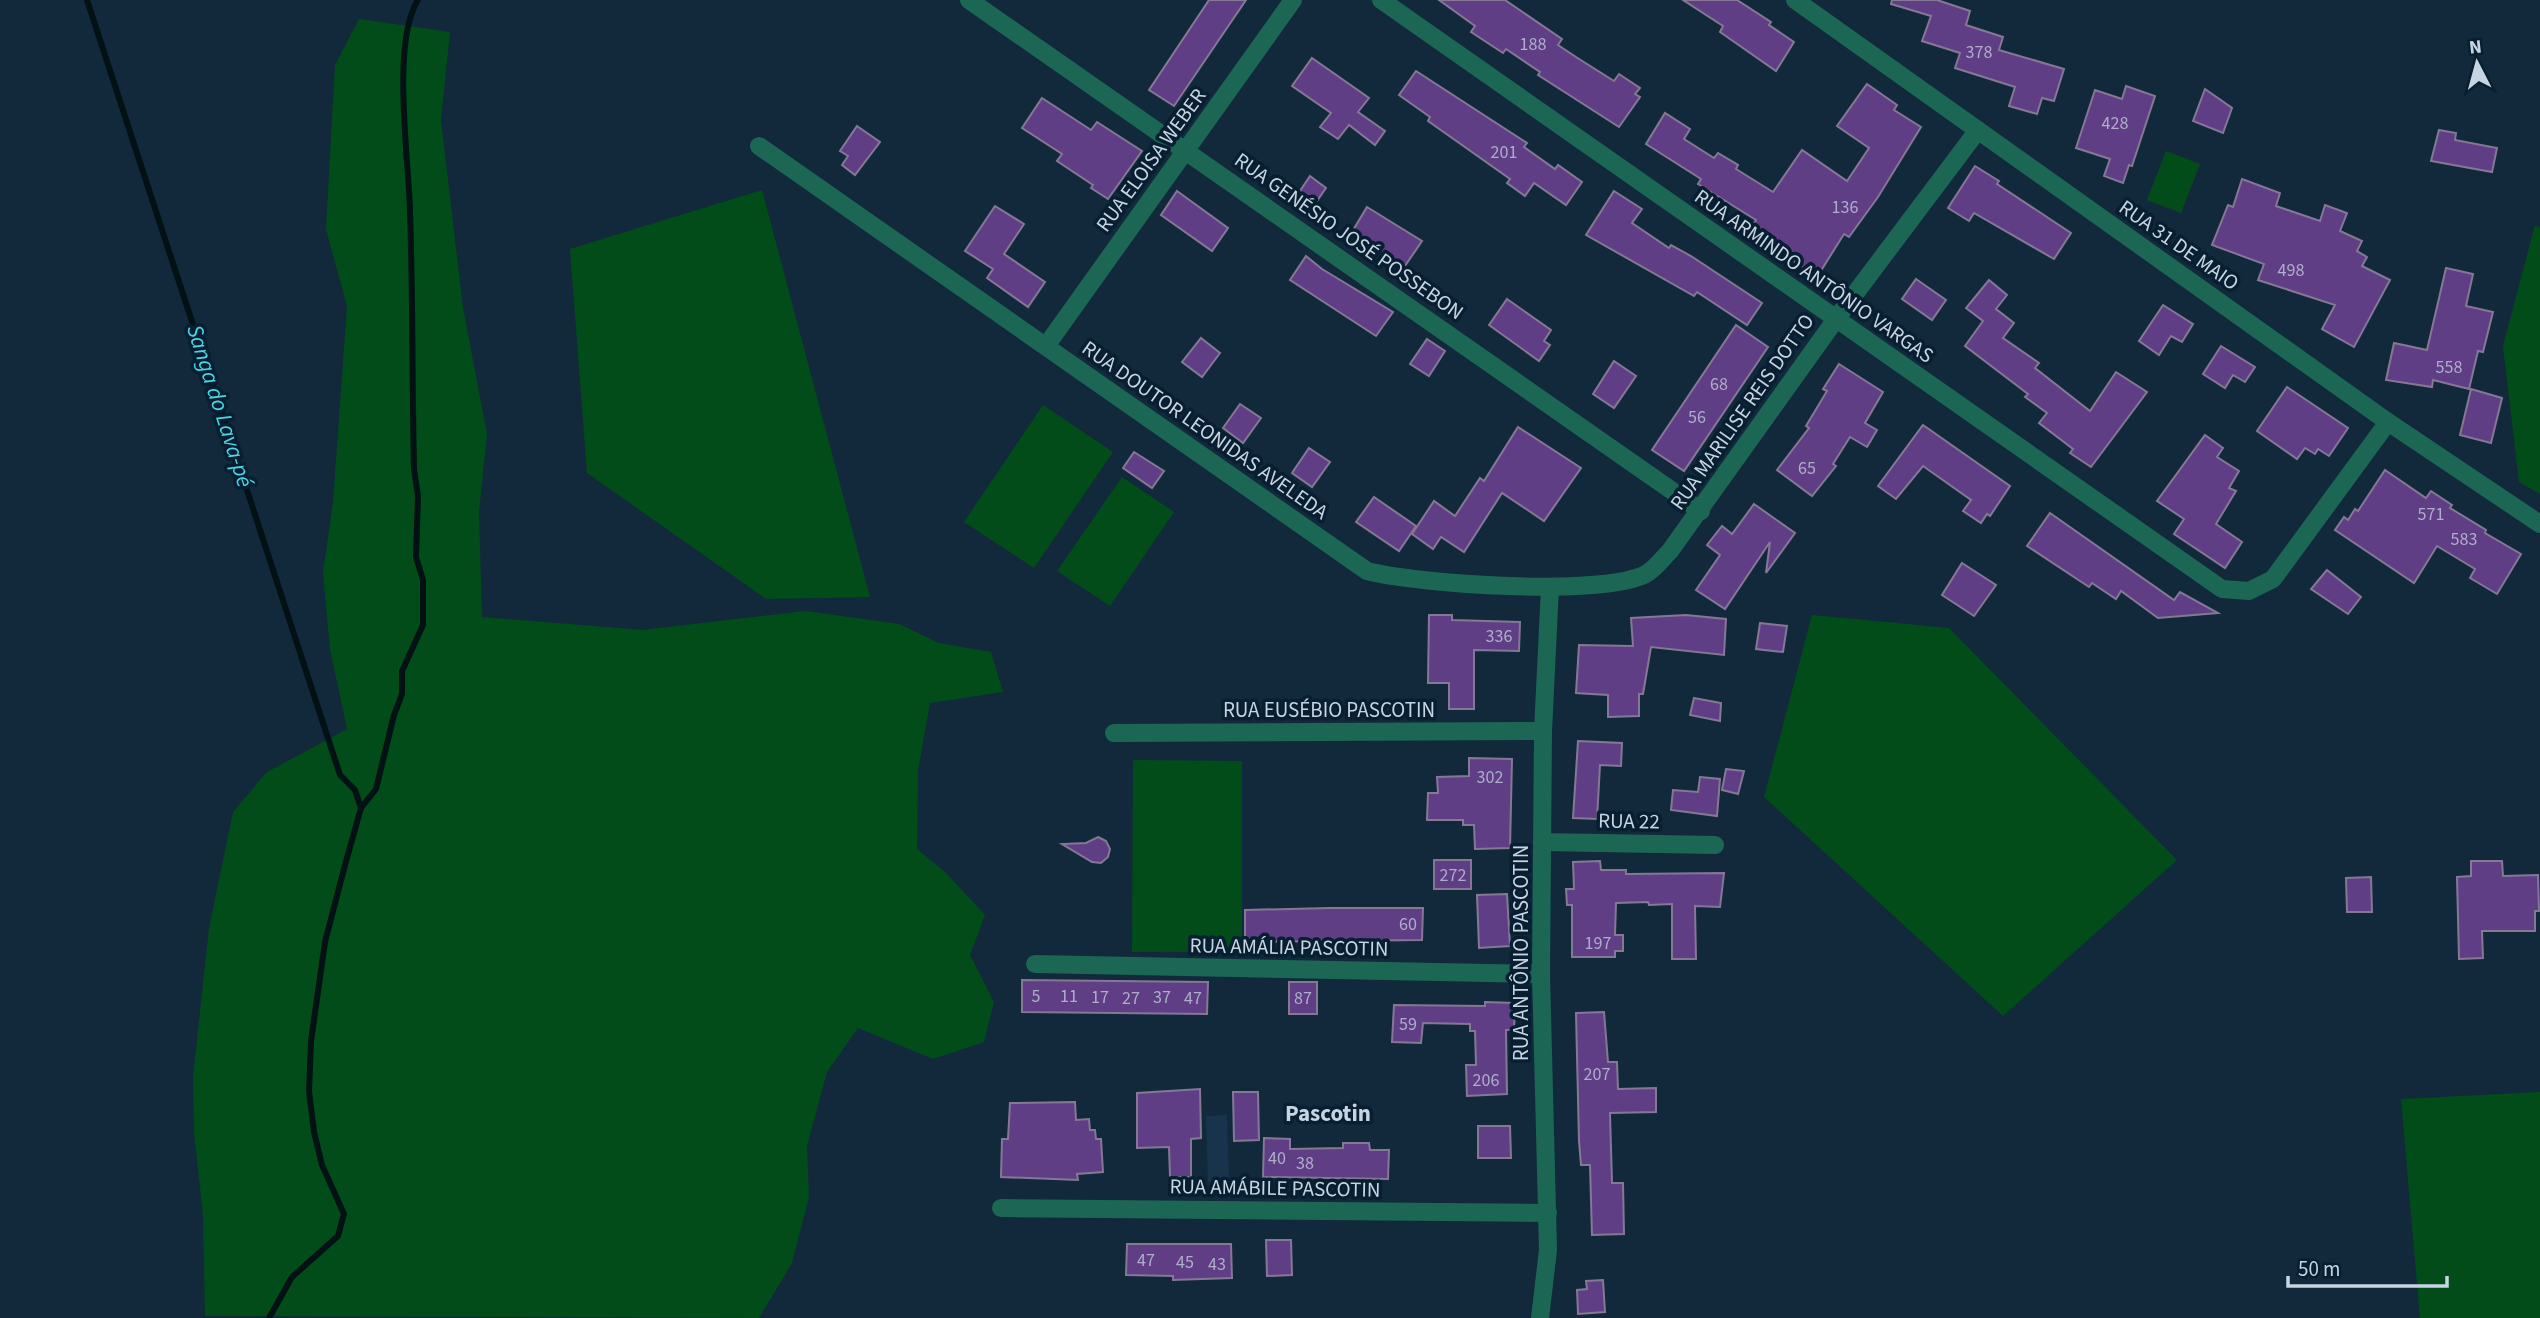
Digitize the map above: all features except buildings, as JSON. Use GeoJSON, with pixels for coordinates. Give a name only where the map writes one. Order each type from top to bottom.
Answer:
{"type":"FeatureCollection","features":[{"type":"Feature","properties":{"kind":"street","name":"RUA GENÉSIO JOSÉ POSSEBON"},"geometry":{"type":"LineString","coordinates":[[969,0],[1701,511]]}},
{"type":"Feature","properties":{"kind":"street","name":"RUA ELOISA WEBER"},"geometry":{"type":"LineString","coordinates":[[1046,346],[1293,0]]}},
{"type":"Feature","properties":{"kind":"street","name":"RUA ARMINDO ANTÔNIO VARGAS"},"geometry":{"type":"LineString","coordinates":[[1381,0],[2222,589],[2249,591],[2273,579],[2388,422]]}},
{"type":"Feature","properties":{"kind":"street","name":"RUA 31 DE MAIO"},"geometry":{"type":"LineString","coordinates":[[1795,0],[2388,422],[2540,524]]}},
{"type":"Feature","properties":{"kind":"street","name":"RUA MARILISE REIS DOTTO"},"geometry":{"type":"LineString","coordinates":[[1670,551],[1836,319],[1978,130]]}},
{"type":"Feature","properties":{"kind":"street","name":"RUA DOUTOR LEONIDAS AVELEDA"},"geometry":{"type":"LineString","coordinates":[[759,146],[1367,571],[1396,579],[1550,587],[1634,577],[1647,573],[1670,551]]}},
{"type":"Feature","properties":{"kind":"street","name":"RUA ANTÔNIO PASCOTIN"},"geometry":{"type":"LineString","coordinates":[[1540,1318],[1548,1250],[1541,974],[1544,731],[1550,587]]}},
{"type":"Feature","properties":{"kind":"street","name":"RUA EUSÉBIO PASCOTIN"},"geometry":{"type":"LineString","coordinates":[[1114,733],[1544,731]]}},
{"type":"Feature","properties":{"kind":"street","name":"RUA 22"},"geometry":{"type":"LineString","coordinates":[[1542,842],[1715,845]]}},
{"type":"Feature","properties":{"kind":"street","name":"RUA AMÁLIA PASCOTIN"},"geometry":{"type":"LineString","coordinates":[[1035,964],[1541,974]]}},
{"type":"Feature","properties":{"kind":"street","name":"RUA AMÁBILE PASCOTIN"},"geometry":{"type":"LineString","coordinates":[[1001,1208],[1548,1213]]}},
{"type":"Feature","properties":{"kind":"shaded area"},"geometry":{"type":"Polygon","coordinates":[[[1227,1115],[1229,1182],[1208,1182],[1206,1116],[1227,1115]]]}},
{"type":"Feature","properties":{"kind":"green space"},"geometry":{"type":"Polygon","coordinates":[[[359,19],[450,32],[441,120],[463,308],[487,434],[479,512],[482,617],[642,630],[806,611],[899,624],[939,643],[991,652],[1003,692],[930,703],[918,771],[917,849],[946,873],[985,915],[970,955],[994,1002],[984,1042],[933,1059],[858,1028],[827,1072],[807,1146],[809,1197],[792,1263],[759,1318],[205,1316],[203,1215],[194,1133],[193,1077],[209,928],[233,812],[267,772],[347,729],[330,649],[323,573],[333,502],[347,306],[326,229],[335,65],[359,19]]]}},
{"type":"Feature","properties":{"kind":"green space"},"geometry":{"type":"Polygon","coordinates":[[[2166,151],[2200,164],[2181,213],[2147,200],[2166,151]]]}},
{"type":"Feature","properties":{"kind":"green space"},"geometry":{"type":"Polygon","coordinates":[[[762,190],[870,597],[766,599],[587,473],[570,249],[762,190]]]}},
{"type":"Feature","properties":{"kind":"green space"},"geometry":{"type":"Polygon","coordinates":[[[2535,225],[2540,228],[2540,494],[2519,482],[2503,346],[2535,225]]]}},
{"type":"Feature","properties":{"kind":"green space"},"geometry":{"type":"Polygon","coordinates":[[[1043,405],[1113,452],[1034,568],[964,522],[1043,405]]]}},
{"type":"Feature","properties":{"kind":"green space"},"geometry":{"type":"Polygon","coordinates":[[[1122,477],[1174,512],[1110,606],[1057,571],[1122,477]]]}},
{"type":"Feature","properties":{"kind":"green space"},"geometry":{"type":"Polygon","coordinates":[[[1812,615],[1949,628],[2177,860],[2003,1016],[1764,797],[1812,615]]]}},
{"type":"Feature","properties":{"kind":"green space"},"geometry":{"type":"Polygon","coordinates":[[[1133,760],[1242,761],[1242,952],[1132,952],[1133,760]]]}},
{"type":"Feature","properties":{"kind":"green space"},"geometry":{"type":"Polygon","coordinates":[[[2540,1092],[2540,1318],[2420,1318],[2401,1099],[2540,1092]]]}},
{"type":"Feature","properties":{"kind":"waterway","name":"Sanga do Lava-pé"},"geometry":{"type":"LineString","coordinates":[[87,0],[340,775],[355,790],[361,808]]}},
{"type":"Feature","properties":{"kind":"waterway","name":"Sanga do Lava-pé"},"geometry":{"type":"LineString","coordinates":[[269,1318],[292,1277],[338,1236],[344,1214],[322,1165],[314,1132],[309,1091],[311,1041],[325,942],[345,865],[361,808],[376,789],[394,715],[402,694],[402,671],[423,625],[423,580],[416,557],[418,496],[414,469],[411,244],[403,72],[410,19],[418,0]]}},
{"type":"Feature","properties":{"kind":"district","name":"Pascotin"},"geometry":{"type":"Point","coordinates":[1328,1113]}}]}
